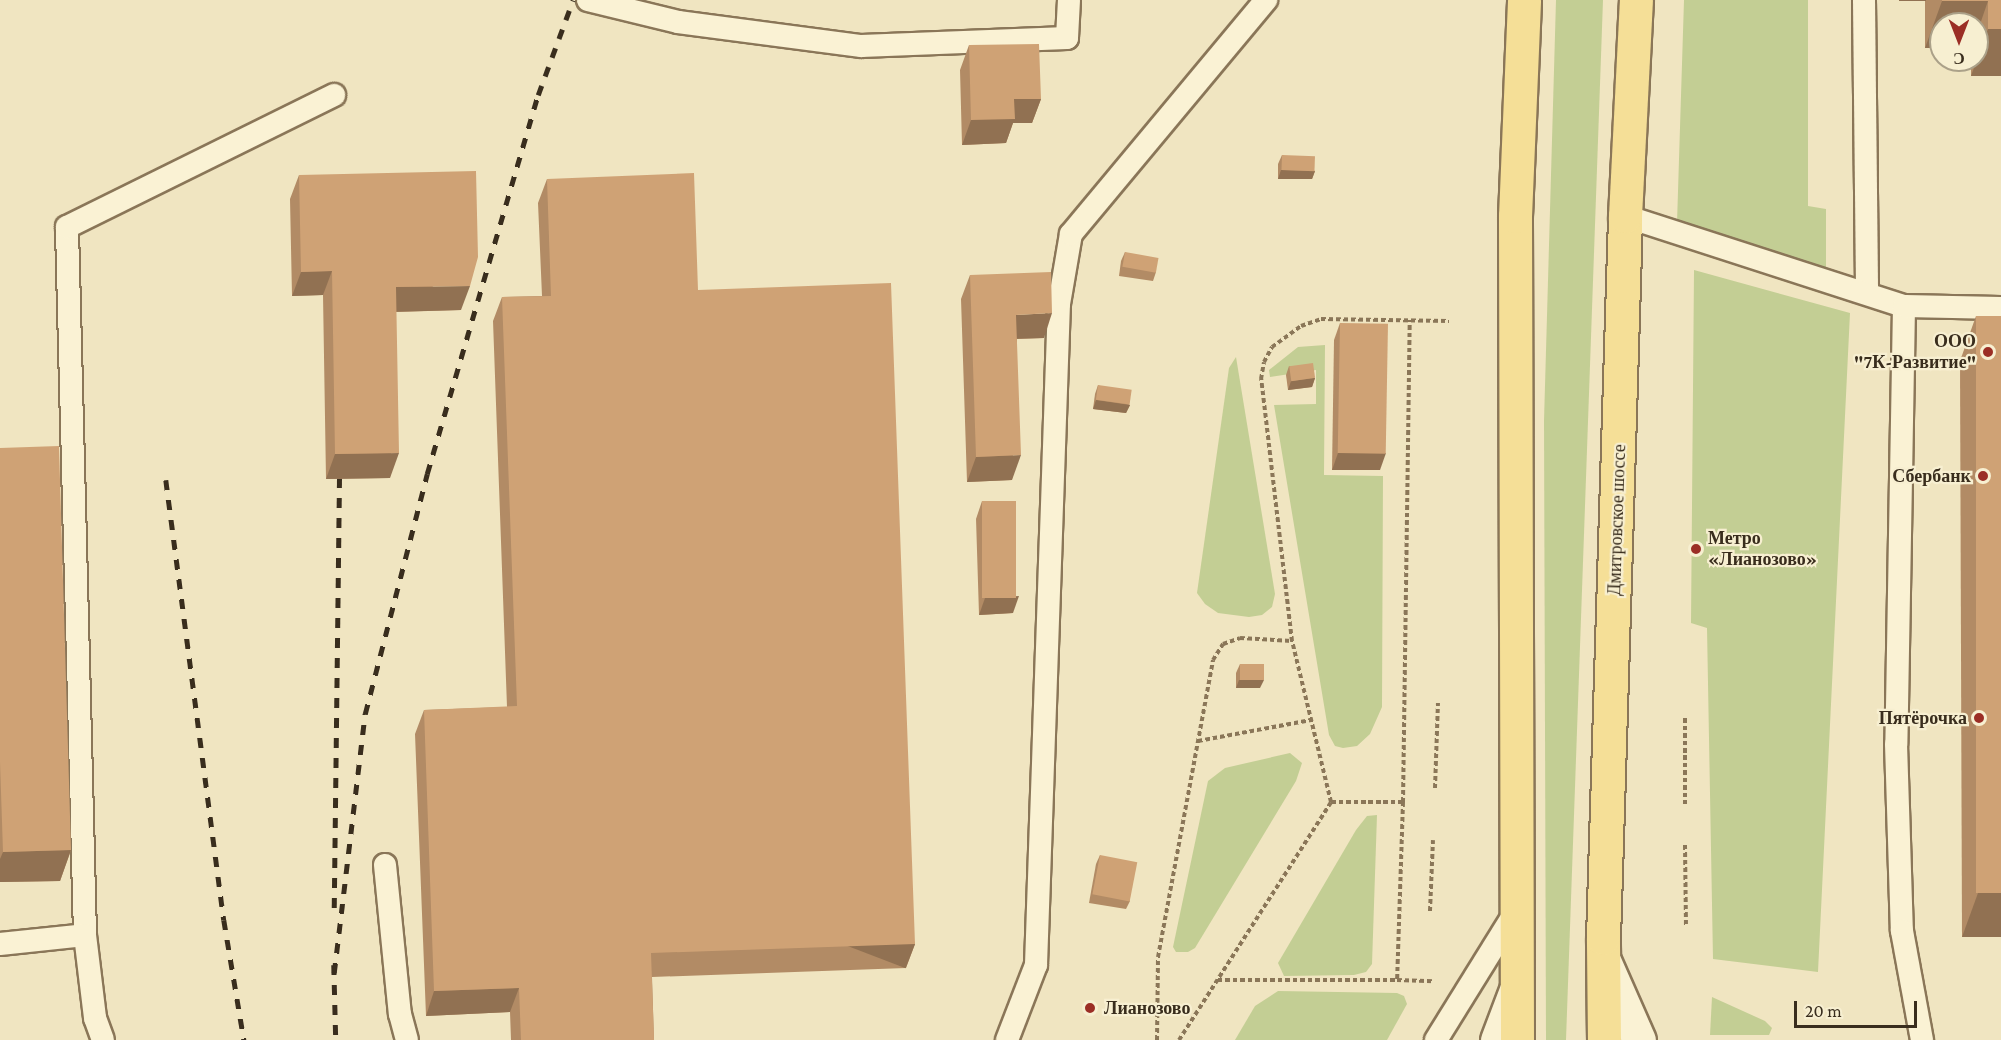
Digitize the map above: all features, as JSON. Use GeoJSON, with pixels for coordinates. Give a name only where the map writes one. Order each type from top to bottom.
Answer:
{"type":"FeatureCollection","features":[{"type":"Feature","properties":{"kind":"main road"},"geometry":{"type":"LineString","coordinates":[[1516,1040],[1515,228],[1524,0]]}},
{"type":"Feature","properties":{"kind":"main road","name":"Дмитровское шоссе"},"geometry":{"type":"LineString","coordinates":[[1604,1040],[1603,938],[1625,216],[1636,0]]}},
{"type":"Feature","properties":{"kind":"street"},"geometry":{"type":"LineString","coordinates":[[1605,963],[1639,1040]]}},
{"type":"Feature","properties":{"kind":"street"},"geometry":{"type":"LineString","coordinates":[[1497,1040],[1516,988]]}},
{"type":"Feature","properties":{"kind":"lane"},"geometry":{"type":"LineString","coordinates":[[588,0],[678,22],[861,46],[1066,38],[1069,0]]}},
{"type":"Feature","properties":{"kind":"lane"},"geometry":{"type":"LineString","coordinates":[[1007,1040],[1036,965],[1059,304],[1071,234],[1266,0]]}},
{"type":"Feature","properties":{"kind":"lane"},"geometry":{"type":"LineString","coordinates":[[1864,0],[1867,291]]}},
{"type":"Feature","properties":{"kind":"lane"},"geometry":{"type":"LineString","coordinates":[[103,1040],[95,1018],[85,935],[67,227],[334,96]]}},
{"type":"Feature","properties":{"kind":"lane"},"geometry":{"type":"LineString","coordinates":[[1625,216],[1867,291],[1904,306],[2001,308]]}},
{"type":"Feature","properties":{"kind":"lane"},"geometry":{"type":"LineString","coordinates":[[1904,306],[1896,744],[1902,931],[1922,1040]]}},
{"type":"Feature","properties":{"kind":"lane"},"geometry":{"type":"LineString","coordinates":[[385,865],[400,1014],[407,1040]]}},
{"type":"Feature","properties":{"kind":"lane"},"geometry":{"type":"LineString","coordinates":[[1436,1040],[1517,910]]}},
{"type":"Feature","properties":{"kind":"lane"},"geometry":{"type":"LineString","coordinates":[[0,944],[85,935]]}},
{"type":"Feature","properties":{"kind":"path"},"geometry":{"type":"LineString","coordinates":[[1360,318],[1362,330]]}},
{"type":"Feature","properties":{"kind":"path"},"geometry":{"type":"LineString","coordinates":[[1179,1040],[1331,802],[1292,641],[1263,370],[1272,347],[1301,326],[1321,319],[1449,321]]}},
{"type":"Feature","properties":{"kind":"path"},"geometry":{"type":"LineString","coordinates":[[1397,980],[1403,802],[1410,320]]}},
{"type":"Feature","properties":{"kind":"path"},"geometry":{"type":"LineString","coordinates":[[1157,1040],[1158,957],[1213,660],[1223,644],[1240,638],[1292,641]]}},
{"type":"Feature","properties":{"kind":"path"},"geometry":{"type":"LineString","coordinates":[[1434,788],[1438,703]]}},
{"type":"Feature","properties":{"kind":"path"},"geometry":{"type":"LineString","coordinates":[[1685,718],[1685,804]]}},
{"type":"Feature","properties":{"kind":"path"},"geometry":{"type":"LineString","coordinates":[[1198,741],[1311,720]]}},
{"type":"Feature","properties":{"kind":"path"},"geometry":{"type":"LineString","coordinates":[[1331,802],[1403,802]]}},
{"type":"Feature","properties":{"kind":"path"},"geometry":{"type":"LineString","coordinates":[[1430,912],[1433,840]]}},
{"type":"Feature","properties":{"kind":"path"},"geometry":{"type":"LineString","coordinates":[[1685,845],[1686,926]]}},
{"type":"Feature","properties":{"kind":"path"},"geometry":{"type":"LineString","coordinates":[[1217,980],[1434,981]]}},
{"type":"Feature","properties":{"kind":"green space"},"geometry":{"type":"Polygon","coordinates":[[[1556,0],[1603,0],[1566,1040],[1546,1040],[1544,421],[1556,0]]]}},
{"type":"Feature","properties":{"kind":"green space"},"geometry":{"type":"Polygon","coordinates":[[[1684,0],[1808,0],[1808,206],[1826,209],[1826,272],[1677,223],[1684,0]]]}},
{"type":"Feature","properties":{"kind":"green space"},"geometry":{"type":"Polygon","coordinates":[[[1694,270],[1850,313],[1818,972],[1713,959],[1707,628],[1691,623],[1694,270]]]}},
{"type":"Feature","properties":{"kind":"green space"},"geometry":{"type":"Polygon","coordinates":[[[1325,345],[1324,475],[1383,476],[1382,707],[1370,734],[1357,746],[1343,748],[1335,746],[1329,735],[1274,405],[1316,404],[1316,370],[1270,377],[1269,370],[1298,347],[1325,345]]]}},
{"type":"Feature","properties":{"kind":"green space"},"geometry":{"type":"Polygon","coordinates":[[[1236,357],[1275,594],[1272,607],[1262,615],[1249,617],[1218,613],[1205,604],[1197,593],[1229,368],[1236,357]]]}},
{"type":"Feature","properties":{"kind":"green space"},"geometry":{"type":"Polygon","coordinates":[[[1290,753],[1302,763],[1296,781],[1195,948],[1188,952],[1176,952],[1173,947],[1208,781],[1225,768],[1290,753]]]}},
{"type":"Feature","properties":{"kind":"green space"},"geometry":{"type":"Polygon","coordinates":[[[1377,815],[1372,964],[1366,972],[1354,975],[1284,976],[1278,963],[1356,830],[1367,816],[1377,815]]]}},
{"type":"Feature","properties":{"kind":"green space"},"geometry":{"type":"Polygon","coordinates":[[[1278,991],[1397,993],[1404,996],[1407,1004],[1387,1040],[1235,1040],[1255,1006],[1278,991]]]}},
{"type":"Feature","properties":{"kind":"green space"},"geometry":{"type":"Polygon","coordinates":[[[1712,997],[1765,1021],[1772,1028],[1769,1035],[1710,1035],[1712,997]]]}},
{"type":"Feature","properties":{"kind":"building"},"geometry":{"type":"Polygon","coordinates":[[[2001,0],[2001,29],[1989,29],[1988,1],[1942,1],[2001,0]]]}},
{"type":"Feature","properties":{"kind":"building"},"geometry":{"type":"Polygon","coordinates":[[[1039,44],[1041,99],[1014,99],[1015,119],[971,120],[969,45],[1039,44]]]}},
{"type":"Feature","properties":{"kind":"building"},"geometry":{"type":"Polygon","coordinates":[[[1282,155],[1315,156],[1314,171],[1281,170],[1282,155]]]}},
{"type":"Feature","properties":{"kind":"building"},"geometry":{"type":"Polygon","coordinates":[[[476,171],[478,257],[470,286],[396,287],[399,453],[335,454],[332,271],[301,272],[299,175],[476,171]]]}},
{"type":"Feature","properties":{"kind":"building"},"geometry":{"type":"Polygon","coordinates":[[[694,173],[698,290],[891,283],[915,944],[651,953],[654,1040],[521,1040],[519,988],[434,991],[424,710],[517,706],[502,297],[551,296],[547,179],[694,173]]]}},
{"type":"Feature","properties":{"kind":"building"},"geometry":{"type":"Polygon","coordinates":[[[1125,252],[1158,258],[1156,273],[1122,267],[1125,252]]]}},
{"type":"Feature","properties":{"kind":"building"},"geometry":{"type":"Polygon","coordinates":[[[1051,272],[1052,313],[1016,315],[1021,455],[976,457],[970,275],[1051,272]]]}},
{"type":"Feature","properties":{"kind":"building"},"geometry":{"type":"Polygon","coordinates":[[[1976,316],[2001,316],[2001,893],[1976,893],[1976,316]]]}},
{"type":"Feature","properties":{"kind":"building"},"geometry":{"type":"Polygon","coordinates":[[[1340,323],[1388,324],[1386,454],[1338,453],[1340,323]]]}},
{"type":"Feature","properties":{"kind":"building"},"geometry":{"type":"Polygon","coordinates":[[[1313,363],[1315,378],[1291,381],[1289,366],[1313,363]]]}},
{"type":"Feature","properties":{"kind":"building"},"geometry":{"type":"Polygon","coordinates":[[[1098,385],[1132,390],[1130,405],[1096,400],[1098,385]]]}},
{"type":"Feature","properties":{"kind":"building"},"geometry":{"type":"Polygon","coordinates":[[[59,446],[71,850],[3,852],[0,762],[0,448],[59,446]]]}},
{"type":"Feature","properties":{"kind":"building"},"geometry":{"type":"Polygon","coordinates":[[[982,501],[1016,501],[1016,598],[982,598],[982,501]]]}},
{"type":"Feature","properties":{"kind":"building"},"geometry":{"type":"Polygon","coordinates":[[[1240,664],[1264,664],[1264,680],[1240,680],[1240,664]]]}},
{"type":"Feature","properties":{"kind":"building"},"geometry":{"type":"Polygon","coordinates":[[[1100,855],[1137,862],[1130,902],[1092,894],[1100,855]]]}},
{"type":"Feature","properties":{"kind":"railway"},"geometry":{"type":"LineString","coordinates":[[334,973],[365,714],[427,474],[538,95],[573,0]]}},
{"type":"Feature","properties":{"kind":"railway"},"geometry":{"type":"LineString","coordinates":[[334,908],[339,478]]}},
{"type":"Feature","properties":{"kind":"railway"},"geometry":{"type":"LineString","coordinates":[[166,480],[224,920],[244,1040]]}},
{"type":"Feature","properties":{"kind":"railway"},"geometry":{"type":"LineString","coordinates":[[334,965],[336,1040]]}},
{"type":"Feature","properties":{"kind":"place","name":"ООО \"7К-Развитие\""},"geometry":{"type":"Point","coordinates":[1988,352]}},
{"type":"Feature","properties":{"kind":"place","name":"Сбербанк"},"geometry":{"type":"Point","coordinates":[1983,476]}},
{"type":"Feature","properties":{"kind":"place","name":"Метро «Лианозово»"},"geometry":{"type":"Point","coordinates":[1696,549]}},
{"type":"Feature","properties":{"kind":"place","name":"Пятёрочка"},"geometry":{"type":"Point","coordinates":[1979,718]}},
{"type":"Feature","properties":{"kind":"place","name":"Лианозово"},"geometry":{"type":"Point","coordinates":[1090,1008]}}]}
